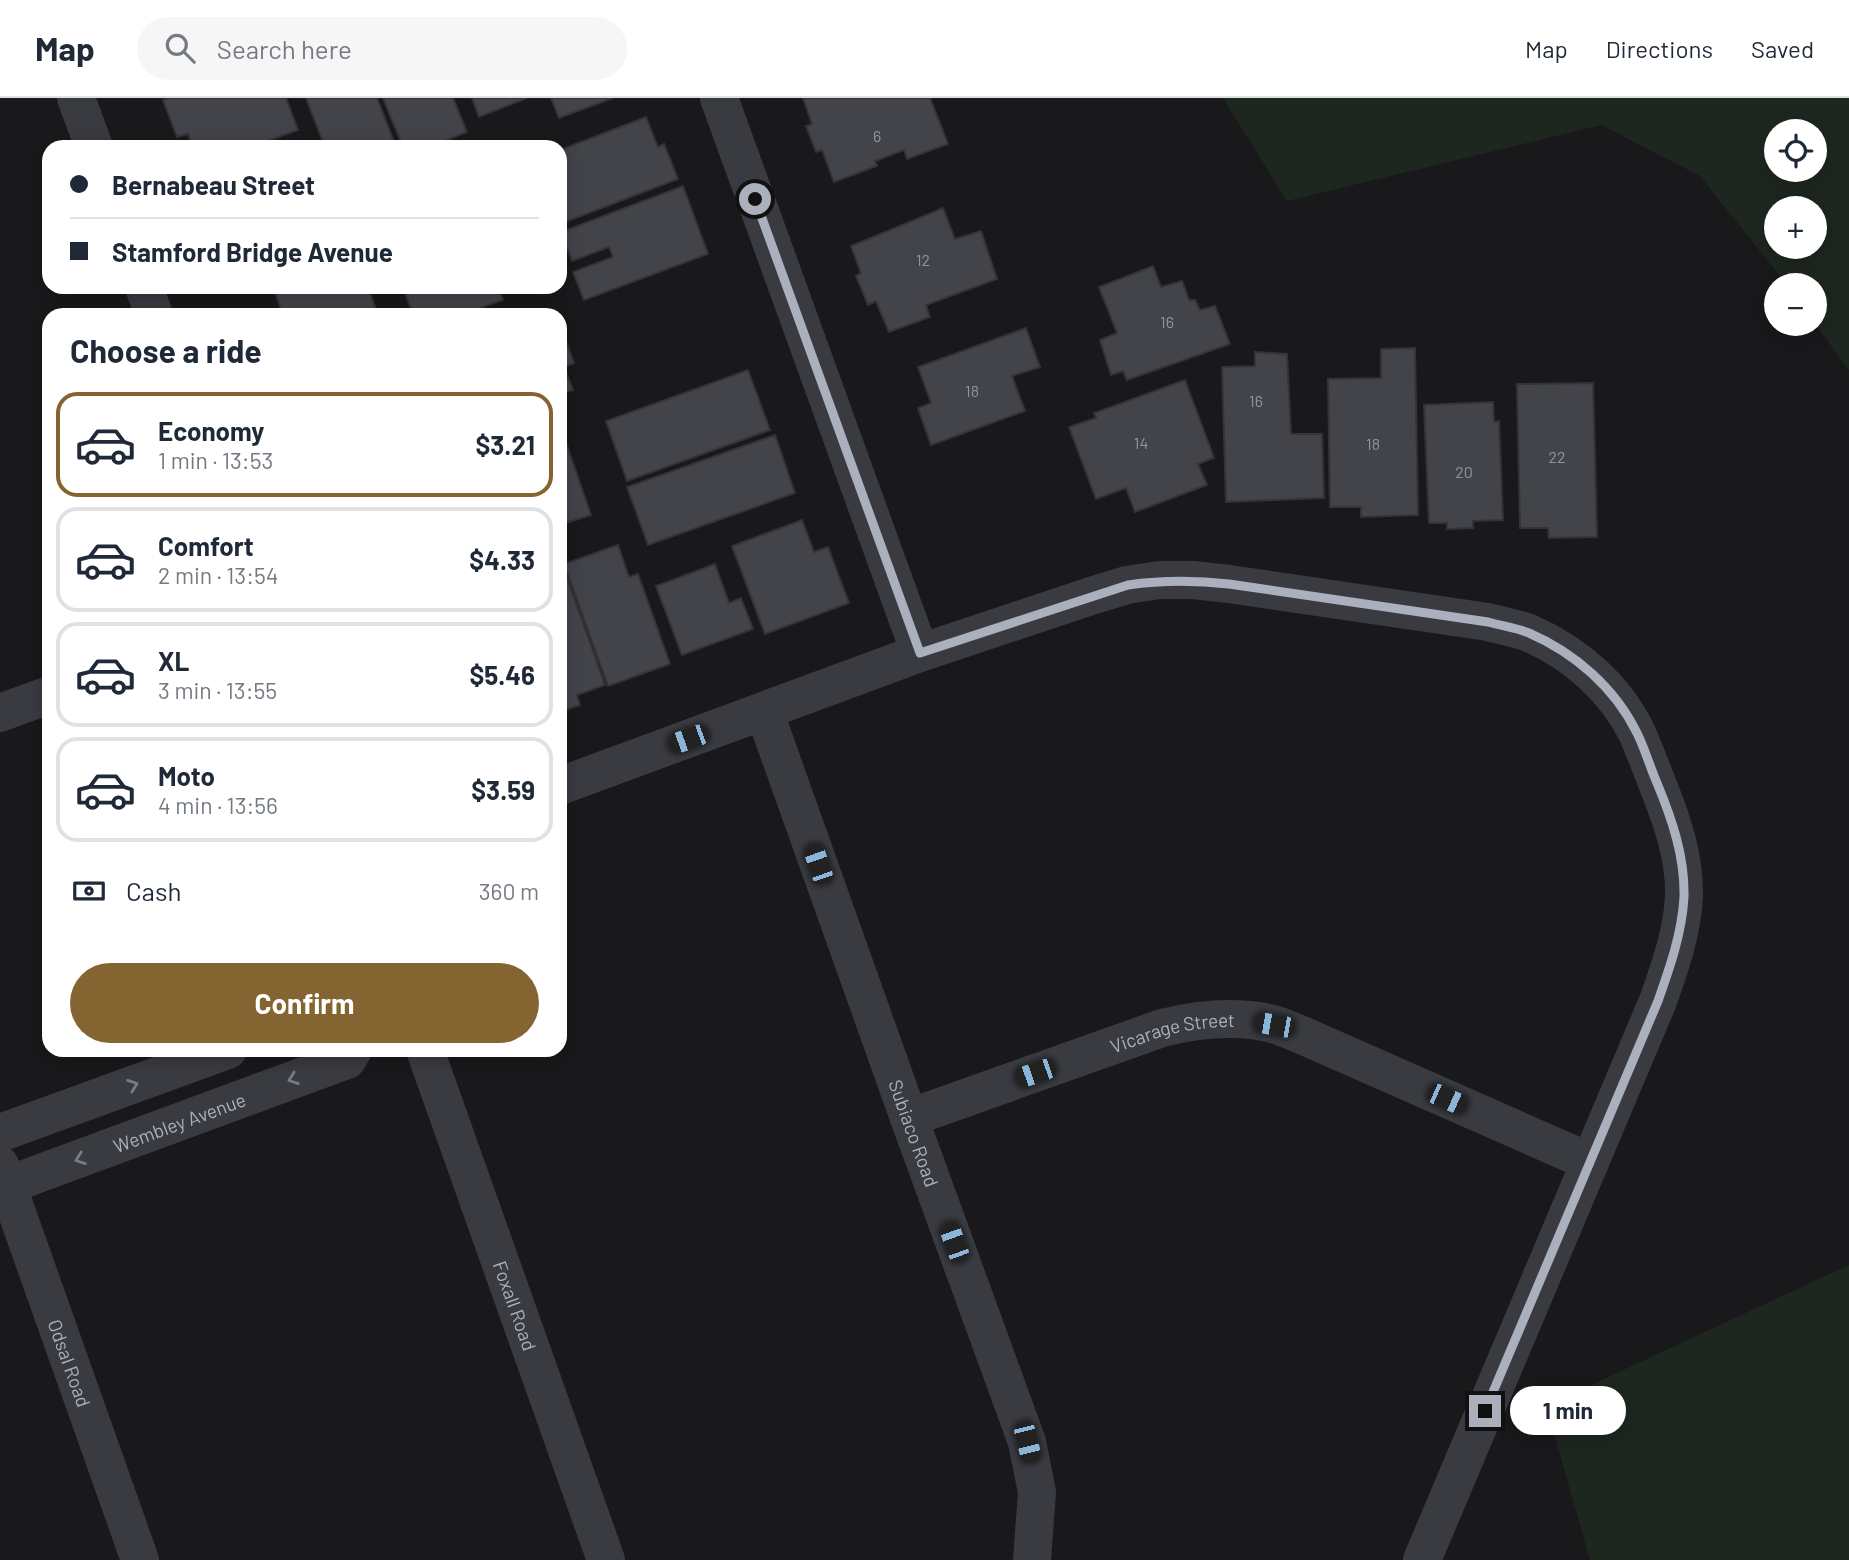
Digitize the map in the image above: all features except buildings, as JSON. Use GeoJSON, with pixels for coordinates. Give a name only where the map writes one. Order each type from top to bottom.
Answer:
{"type":"FeatureCollection","features":[{"type":"Feature","properties":{"kind":"street"},"geometry":{"type":"LineString","coordinates":[[76,98],[91,140]]}},
{"type":"Feature","properties":{"kind":"street"},"geometry":{"type":"LineString","coordinates":[[719,98],[920,653]]}},
{"type":"Feature","properties":{"kind":"street"},"geometry":{"type":"LineString","coordinates":[[567,783],[920,653],[1094,595],[1159,580],[1229,584],[1488,622],[1527,632],[1561,649],[1590,671],[1616,700],[1636,732],[1667,808],[1683,869],[1684,897],[1680,928],[1658,1001],[1422,1560]]}},
{"type":"Feature","properties":{"kind":"street"},"geometry":{"type":"LineString","coordinates":[[0,713],[42,698]]}},
{"type":"Feature","properties":{"kind":"street","name":"Subiaco Road"},"geometry":{"type":"LineString","coordinates":[[764,711],[1027,1442],[1037,1492],[1032,1560]]}},
{"type":"Feature","properties":{"kind":"street","name":"Vicarage Street"},"geometry":{"type":"LineString","coordinates":[[909,1118],[1162,1028],[1192,1021],[1245,1020],[1274,1025],[1304,1036],[1590,1162]]}},
{"type":"Feature","properties":{"kind":"street"},"geometry":{"type":"LineString","coordinates":[[0,1133],[209,1057]]}},
{"type":"Feature","properties":{"kind":"street","name":"Wembley Avenue"},"geometry":{"type":"LineString","coordinates":[[2,1180],[347,1060],[349,1057]]}},
{"type":"Feature","properties":{"kind":"street","name":"Foxall Road"},"geometry":{"type":"LineString","coordinates":[[428,1057],[606,1560]]}},
{"type":"Feature","properties":{"kind":"street","name":"Odsal Road"},"geometry":{"type":"LineString","coordinates":[[2,1180],[140,1560]]}},
{"type":"Feature","properties":{"kind":"shaded area"},"geometry":{"type":"Polygon","coordinates":[[[1223,98],[1849,98],[1849,370],[1824,336],[1827,336],[1827,273],[1777,273],[1766,259],[1827,259],[1827,196],[1764,196],[1764,256],[1700,176],[1601,125],[1287,201],[1223,98]]]}},
{"type":"Feature","properties":{"kind":"shaded area"},"geometry":{"type":"Polygon","coordinates":[[[1849,1265],[1849,1560],[1590,1560],[1546,1406],[1849,1265]]]}},
{"type":"Feature","properties":{"kind":"route"},"geometry":{"type":"LineString","coordinates":[[755,199],[920,653],[1128,585],[1159,580],[1193,580],[1488,622],[1527,632],[1561,649],[1590,671],[1616,700],[1636,732],[1667,808],[1680,853],[1684,897],[1680,928],[1658,1001],[1485,1411]]}}]}
